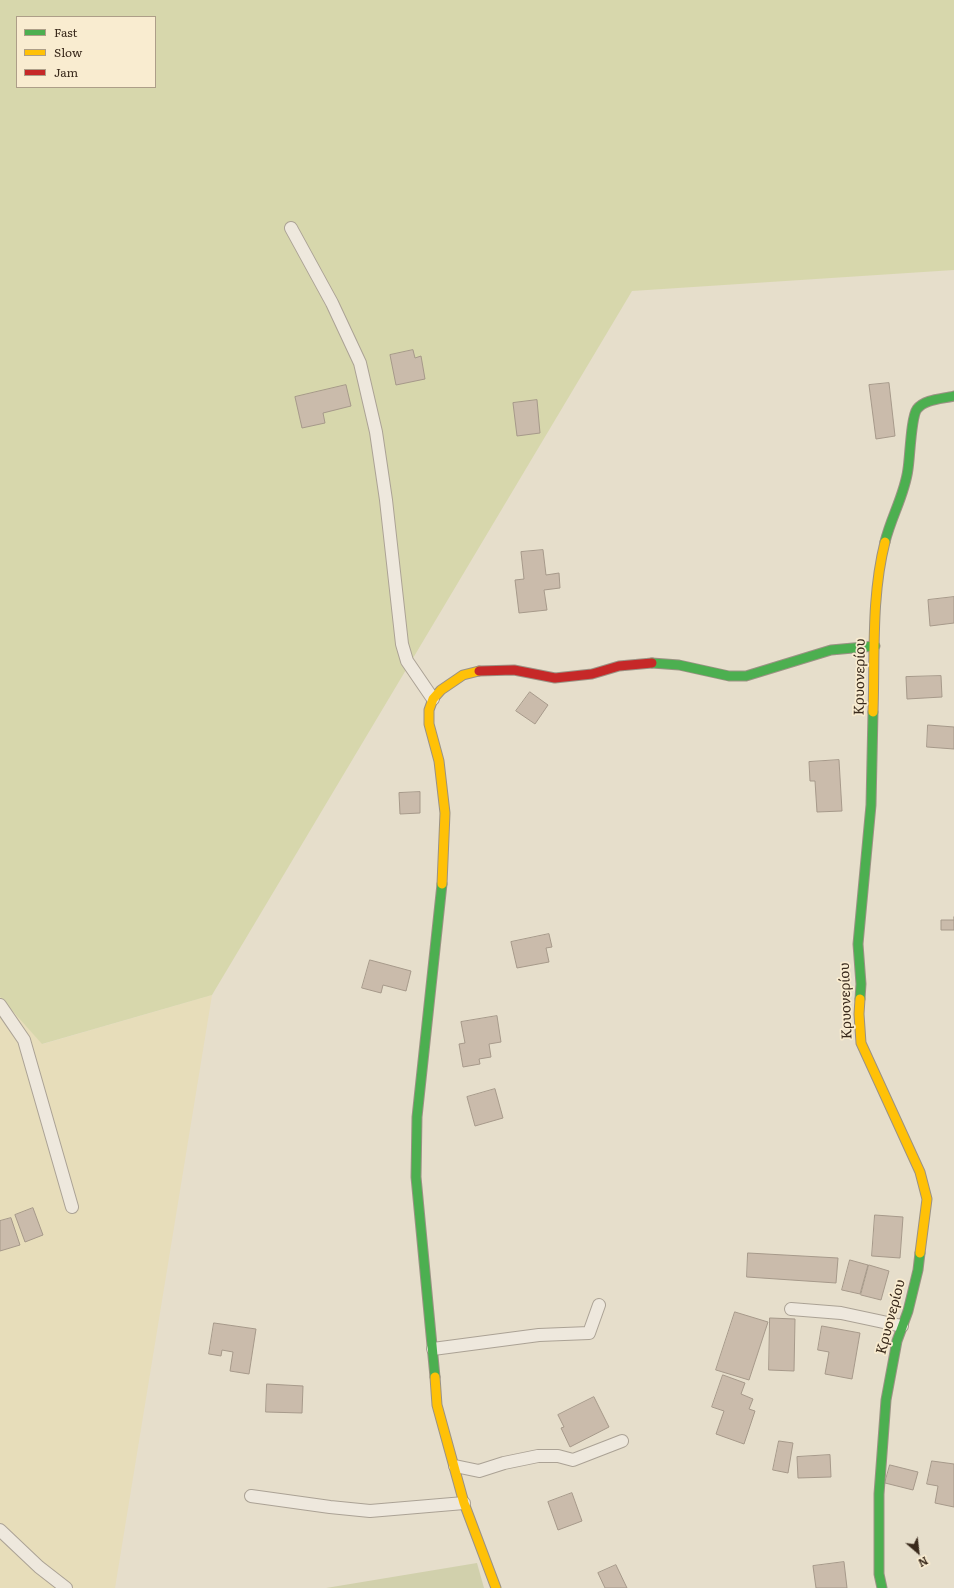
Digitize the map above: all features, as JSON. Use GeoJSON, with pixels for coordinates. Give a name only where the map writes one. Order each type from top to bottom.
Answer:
{"type":"FeatureCollection","features":[{"type":"Feature","properties":{"kind":"street"},"geometry":{"type":"LineString","coordinates":[[291,228],[332,303],[360,363],[376,432],[386,500],[402,644],[407,661],[433,699]]}},
{"type":"Feature","properties":{"kind":"street","name":"Κρυονερίου"},"geometry":{"type":"LineString","coordinates":[[882,1588],[879,1574],[879,1494],[886,1400],[897,1341],[908,1311],[918,1270],[927,1199],[920,1172],[861,1043],[859,1014],[861,984],[858,944],[871,805],[875,609],[880,562],[889,526],[901,497],[908,471],[913,420],[916,410],[923,403],[954,396]]}},
{"type":"Feature","properties":{"kind":"street"},"geometry":{"type":"LineString","coordinates":[[496,1588],[464,1504],[455,1466],[437,1405],[416,1177],[417,1117],[441,898],[445,813],[438,761],[429,724],[429,710],[433,699],[440,690],[463,675],[478,671],[514,670],[555,678],[592,674],[619,666],[655,663],[679,665],[729,676],[746,676],[831,650],[875,646]]}},
{"type":"Feature","properties":{"kind":"street"},"geometry":{"type":"LineString","coordinates":[[0,1005],[24,1040],[72,1207]]}},
{"type":"Feature","properties":{"kind":"street"},"geometry":{"type":"LineString","coordinates":[[433,1350],[539,1335],[589,1333],[599,1306]]}},
{"type":"Feature","properties":{"kind":"street"},"geometry":{"type":"LineString","coordinates":[[791,1309],[841,1313],[902,1326]]}},
{"type":"Feature","properties":{"kind":"street"},"geometry":{"type":"LineString","coordinates":[[455,1466],[479,1472],[504,1463],[538,1456],[558,1456],[573,1460],[622,1442]]}},
{"type":"Feature","properties":{"kind":"street"},"geometry":{"type":"LineString","coordinates":[[251,1496],[370,1511],[464,1504]]}},
{"type":"Feature","properties":{"kind":"street"},"geometry":{"type":"LineString","coordinates":[[0,1530],[39,1567],[66,1588]]}},
{"type":"Feature","properties":{"kind":"shaded area"},"geometry":{"type":"Polygon","coordinates":[[[212,995],[115,1588],[0,1588],[0,997],[43,1044],[212,995]]]}},
{"type":"Feature","properties":{"kind":"green space"},"geometry":{"type":"Polygon","coordinates":[[[0,0],[954,0],[954,270],[632,291],[212,995],[42,1044],[0,997],[0,0]]]}},
{"type":"Feature","properties":{"kind":"green space"},"geometry":{"type":"Polygon","coordinates":[[[477,1563],[484,1588],[326,1588],[477,1563]]]}},
{"type":"Feature","properties":{"kind":"building"},"geometry":{"type":"Polygon","coordinates":[[[413,350],[415,358],[421,356],[425,379],[396,385],[390,355],[413,350]]]}},
{"type":"Feature","properties":{"kind":"building"},"geometry":{"type":"Polygon","coordinates":[[[889,383],[895,436],[876,439],[869,385],[889,383]]]}},
{"type":"Feature","properties":{"kind":"building"},"geometry":{"type":"Polygon","coordinates":[[[346,385],[351,406],[323,413],[325,423],[302,428],[295,397],[346,385]]]}},
{"type":"Feature","properties":{"kind":"building"},"geometry":{"type":"Polygon","coordinates":[[[537,400],[540,433],[517,436],[513,403],[537,400]]]}},
{"type":"Feature","properties":{"kind":"building"},"geometry":{"type":"Polygon","coordinates":[[[543,550],[546,575],[559,573],[560,588],[544,590],[547,610],[519,613],[515,580],[524,579],[521,552],[543,550]]]}},
{"type":"Feature","properties":{"kind":"building"},"geometry":{"type":"Polygon","coordinates":[[[954,597],[954,623],[930,626],[928,600],[954,597]]]}},
{"type":"Feature","properties":{"kind":"building"},"geometry":{"type":"Polygon","coordinates":[[[941,676],[942,697],[907,699],[906,677],[941,676]]]}},
{"type":"Feature","properties":{"kind":"building"},"geometry":{"type":"Polygon","coordinates":[[[530,692],[548,705],[535,724],[516,711],[530,692]]]}},
{"type":"Feature","properties":{"kind":"building"},"geometry":{"type":"Polygon","coordinates":[[[928,725],[954,727],[954,749],[927,747],[928,725]]]}},
{"type":"Feature","properties":{"kind":"building"},"geometry":{"type":"Polygon","coordinates":[[[839,760],[842,811],[817,812],[815,781],[810,781],[809,762],[839,760]]]}},
{"type":"Feature","properties":{"kind":"building"},"geometry":{"type":"Polygon","coordinates":[[[420,792],[420,813],[400,814],[399,793],[420,792]]]}},
{"type":"Feature","properties":{"kind":"building"},"geometry":{"type":"Polygon","coordinates":[[[941,920],[954,920],[954,930],[941,930],[941,920]]]}},
{"type":"Feature","properties":{"kind":"building"},"geometry":{"type":"Polygon","coordinates":[[[549,934],[552,947],[546,948],[549,962],[517,968],[511,942],[549,934]]]}},
{"type":"Feature","properties":{"kind":"building"},"geometry":{"type":"Polygon","coordinates":[[[370,960],[411,971],[406,991],[383,985],[381,993],[362,988],[370,960]]]}},
{"type":"Feature","properties":{"kind":"building"},"geometry":{"type":"Polygon","coordinates":[[[497,1016],[501,1042],[489,1044],[491,1057],[479,1059],[480,1064],[463,1067],[459,1044],[465,1043],[461,1022],[497,1016]]]}},
{"type":"Feature","properties":{"kind":"building"},"geometry":{"type":"Polygon","coordinates":[[[495,1089],[503,1118],[475,1126],[467,1097],[495,1089]]]}},
{"type":"Feature","properties":{"kind":"building"},"geometry":{"type":"Polygon","coordinates":[[[33,1208],[43,1235],[25,1242],[15,1215],[33,1208]]]}},
{"type":"Feature","properties":{"kind":"building"},"geometry":{"type":"Polygon","coordinates":[[[875,1215],[903,1217],[900,1258],[872,1256],[875,1215]]]}},
{"type":"Feature","properties":{"kind":"building"},"geometry":{"type":"Polygon","coordinates":[[[11,1218],[20,1245],[0,1251],[0,1221],[11,1218]]]}},
{"type":"Feature","properties":{"kind":"building"},"geometry":{"type":"Polygon","coordinates":[[[748,1253],[838,1258],[836,1283],[747,1277],[748,1253]]]}},
{"type":"Feature","properties":{"kind":"building"},"geometry":{"type":"Polygon","coordinates":[[[850,1260],[868,1265],[860,1294],[842,1290],[850,1260]]]}},
{"type":"Feature","properties":{"kind":"building"},"geometry":{"type":"Polygon","coordinates":[[[869,1265],[889,1271],[881,1300],[861,1295],[869,1265]]]}},
{"type":"Feature","properties":{"kind":"building"},"geometry":{"type":"Polygon","coordinates":[[[735,1312],[768,1322],[749,1380],[716,1370],[735,1312]]]}},
{"type":"Feature","properties":{"kind":"building"},"geometry":{"type":"Polygon","coordinates":[[[770,1318],[795,1319],[794,1371],[769,1370],[770,1318]]]}},
{"type":"Feature","properties":{"kind":"building"},"geometry":{"type":"Polygon","coordinates":[[[214,1323],[256,1329],[249,1374],[230,1371],[233,1352],[222,1350],[221,1356],[209,1354],[214,1323]]]}},
{"type":"Feature","properties":{"kind":"building"},"geometry":{"type":"Polygon","coordinates":[[[822,1326],[860,1333],[852,1379],[825,1374],[829,1352],[818,1350],[822,1326]]]}},
{"type":"Feature","properties":{"kind":"building"},"geometry":{"type":"Polygon","coordinates":[[[723,1375],[745,1383],[741,1394],[753,1399],[749,1409],[755,1411],[744,1444],[716,1434],[724,1411],[712,1407],[723,1375]]]}},
{"type":"Feature","properties":{"kind":"building"},"geometry":{"type":"Polygon","coordinates":[[[267,1384],[303,1386],[302,1413],[266,1412],[267,1384]]]}},
{"type":"Feature","properties":{"kind":"building"},"geometry":{"type":"Polygon","coordinates":[[[594,1397],[609,1427],[570,1447],[561,1428],[564,1427],[558,1415],[594,1397]]]}},
{"type":"Feature","properties":{"kind":"building"},"geometry":{"type":"Polygon","coordinates":[[[779,1441],[793,1443],[788,1473],[773,1470],[779,1441]]]}},
{"type":"Feature","properties":{"kind":"building"},"geometry":{"type":"Polygon","coordinates":[[[830,1455],[831,1477],[798,1478],[797,1457],[830,1455]]]}},
{"type":"Feature","properties":{"kind":"building"},"geometry":{"type":"Polygon","coordinates":[[[932,1461],[954,1464],[954,1507],[935,1503],[938,1486],[927,1484],[932,1461]]]}},
{"type":"Feature","properties":{"kind":"building"},"geometry":{"type":"Polygon","coordinates":[[[890,1465],[918,1472],[913,1490],[885,1483],[890,1465]]]}},
{"type":"Feature","properties":{"kind":"building"},"geometry":{"type":"Polygon","coordinates":[[[572,1493],[582,1521],[558,1530],[548,1502],[572,1493]]]}},
{"type":"Feature","properties":{"kind":"building"},"geometry":{"type":"Polygon","coordinates":[[[844,1562],[847,1588],[816,1588],[813,1566],[844,1562]]]}},
{"type":"Feature","properties":{"kind":"building"},"geometry":{"type":"Polygon","coordinates":[[[616,1565],[627,1588],[605,1588],[598,1573],[616,1565]]]}},
{"type":"Feature","properties":{"kind":"traffic: fast"},"geometry":{"type":"LineString","coordinates":[[885,542],[906,478],[915,413],[924,403],[954,396]]}},
{"type":"Feature","properties":{"kind":"traffic: fast"},"geometry":{"type":"LineString","coordinates":[[652,663],[679,665],[729,676],[746,676],[831,650],[875,646]]}},
{"type":"Feature","properties":{"kind":"traffic: fast"},"geometry":{"type":"LineString","coordinates":[[860,999],[861,984],[858,944],[871,805],[873,712]]}},
{"type":"Feature","properties":{"kind":"traffic: fast"},"geometry":{"type":"LineString","coordinates":[[435,1377],[416,1177],[417,1117],[442,884]]}},
{"type":"Feature","properties":{"kind":"traffic: fast"},"geometry":{"type":"LineString","coordinates":[[882,1588],[879,1574],[879,1494],[886,1400],[897,1341],[908,1311],[918,1270],[920,1253]]}},
{"type":"Feature","properties":{"kind":"traffic: slow"},"geometry":{"type":"LineString","coordinates":[[873,712],[874,627],[878,584],[885,542]]}},
{"type":"Feature","properties":{"kind":"traffic: slow"},"geometry":{"type":"LineString","coordinates":[[442,884],[445,813],[439,761],[429,724],[429,710],[433,699],[441,690],[463,675],[479,671]]}},
{"type":"Feature","properties":{"kind":"traffic: slow"},"geometry":{"type":"LineString","coordinates":[[860,999],[859,1014],[861,1043],[920,1172],[927,1199],[920,1253]]}},
{"type":"Feature","properties":{"kind":"traffic: slow"},"geometry":{"type":"LineString","coordinates":[[435,1377],[437,1405],[464,1503],[496,1588]]}},
{"type":"Feature","properties":{"kind":"traffic: jam"},"geometry":{"type":"LineString","coordinates":[[479,671],[514,670],[555,678],[592,674],[619,666],[652,663]]}}]}
